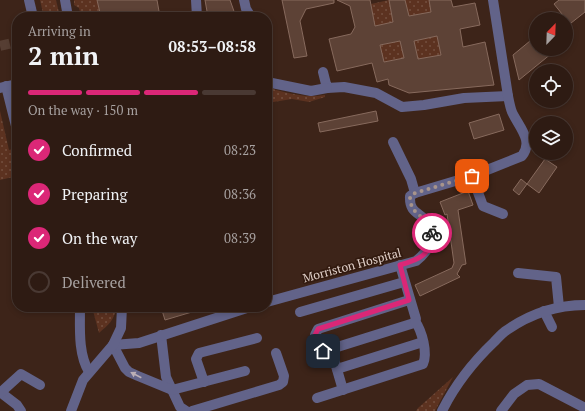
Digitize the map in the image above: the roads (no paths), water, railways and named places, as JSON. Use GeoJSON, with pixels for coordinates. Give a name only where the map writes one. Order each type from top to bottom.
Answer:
{"type":"FeatureCollection","features":[{"type":"Feature","properties":{"kind":"street"},"geometry":{"type":"LineString","coordinates":[[29,0],[32,12]]}},
{"type":"Feature","properties":{"kind":"street"},"geometry":{"type":"LineString","coordinates":[[65,0],[67,12]]}},
{"type":"Feature","properties":{"kind":"street"},"geometry":{"type":"LineString","coordinates":[[189,0],[195,12]]}},
{"type":"Feature","properties":{"kind":"street"},"geometry":{"type":"LineString","coordinates":[[196,0],[197,12]]}},
{"type":"Feature","properties":{"kind":"street"},"geometry":{"type":"LineString","coordinates":[[244,0],[248,12]]}},
{"type":"Feature","properties":{"kind":"street"},"geometry":{"type":"LineString","coordinates":[[393,142],[415,193],[472,176],[522,156],[525,152],[527,143],[526,137],[512,112],[508,96],[494,0]]}},
{"type":"Feature","properties":{"kind":"street"},"geometry":{"type":"LineString","coordinates":[[323,72],[327,88]]}},
{"type":"Feature","properties":{"kind":"street"},"geometry":{"type":"LineString","coordinates":[[272,83],[311,91],[344,87],[376,93],[402,108],[464,98],[508,96]]}},
{"type":"Feature","properties":{"kind":"street"},"geometry":{"type":"LineString","coordinates":[[3,87],[12,115]]}},
{"type":"Feature","properties":{"kind":"street"},"geometry":{"type":"LineString","coordinates":[[472,176],[483,206],[503,214]]}},
{"type":"Feature","properties":{"kind":"street","name":"Morriston Hospital"},"geometry":{"type":"LineString","coordinates":[[272,299],[416,261],[424,255],[432,243],[432,228],[429,223],[416,214],[412,208],[410,196],[415,193]]}},
{"type":"Feature","properties":{"kind":"street"},"geometry":{"type":"LineString","coordinates":[[317,398],[423,364],[425,358],[420,327],[415,322],[416,319],[409,300],[400,265]]}},
{"type":"Feature","properties":{"kind":"street"},"geometry":{"type":"LineString","coordinates":[[518,273],[556,277],[559,307]]}},
{"type":"Feature","properties":{"kind":"street"},"geometry":{"type":"LineString","coordinates":[[300,312],[404,282]]}},
{"type":"Feature","properties":{"kind":"street"},"geometry":{"type":"LineString","coordinates":[[409,300],[318,329],[315,335],[320,348],[323,351],[415,322]]}},
{"type":"Feature","properties":{"kind":"street"},"geometry":{"type":"LineString","coordinates":[[442,411],[462,377],[476,360],[507,330],[544,311],[559,307],[585,305]]}},
{"type":"Feature","properties":{"kind":"street"},"geometry":{"type":"LineString","coordinates":[[544,311],[552,326]]}},
{"type":"Feature","properties":{"kind":"street"},"geometry":{"type":"LineString","coordinates":[[80,312],[84,362],[89,372]]}},
{"type":"Feature","properties":{"kind":"street"},"geometry":{"type":"LineString","coordinates":[[71,411],[83,380],[113,345],[121,328],[122,312]]}},
{"type":"Feature","properties":{"kind":"street"},"geometry":{"type":"LineString","coordinates":[[113,345],[138,343],[234,312]]}},
{"type":"Feature","properties":{"kind":"street"},"geometry":{"type":"LineString","coordinates":[[161,335],[166,377],[180,407],[186,411]]}},
{"type":"Feature","properties":{"kind":"street"},"geometry":{"type":"LineString","coordinates":[[204,382],[196,359],[200,353],[258,338]]}},
{"type":"Feature","properties":{"kind":"street"},"geometry":{"type":"LineString","coordinates":[[337,369],[423,342]]}},
{"type":"Feature","properties":{"kind":"street"},"geometry":{"type":"LineString","coordinates":[[113,345],[125,368],[129,372],[172,390],[245,371]]}},
{"type":"Feature","properties":{"kind":"street"},"geometry":{"type":"LineString","coordinates":[[330,350],[343,390]]}},
{"type":"Feature","properties":{"kind":"street"},"geometry":{"type":"LineString","coordinates":[[192,411],[278,385],[283,382],[284,376],[276,353]]}},
{"type":"Feature","properties":{"kind":"street"},"geometry":{"type":"LineString","coordinates":[[19,408],[0,393],[21,374],[40,385]]}},
{"type":"Feature","properties":{"kind":"street"},"geometry":{"type":"LineString","coordinates":[[501,411],[514,394],[527,385],[540,384],[585,408]]}},
{"type":"Feature","properties":{"kind":"tunnel"},"geometry":{"type":"LineString","coordinates":[[0,46],[12,43]]}}]}
